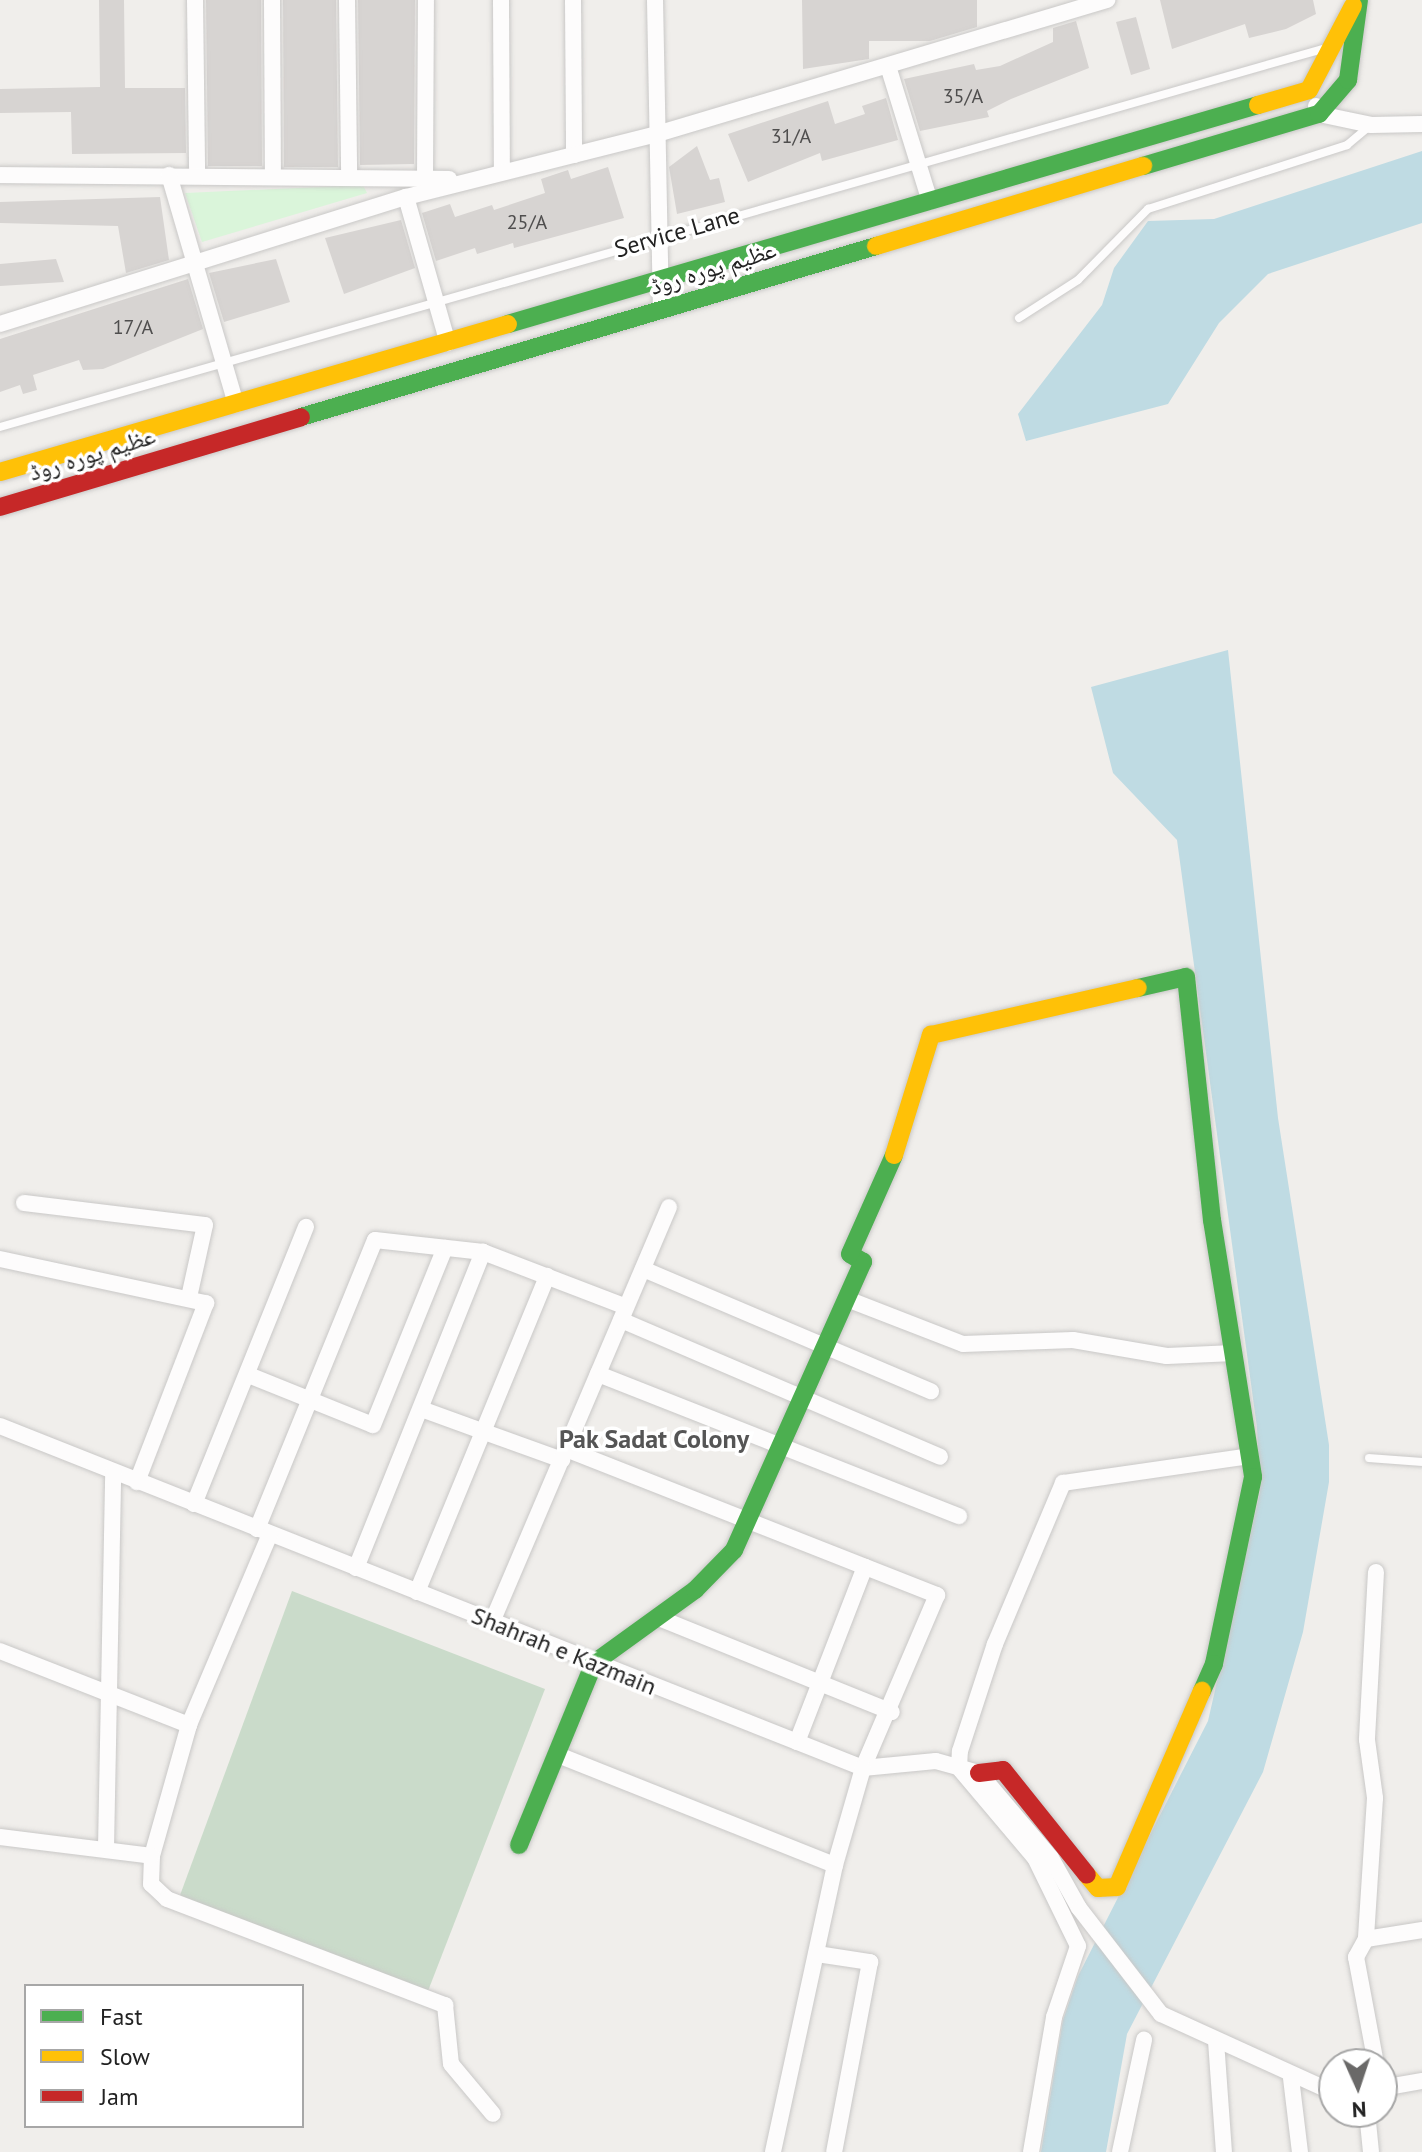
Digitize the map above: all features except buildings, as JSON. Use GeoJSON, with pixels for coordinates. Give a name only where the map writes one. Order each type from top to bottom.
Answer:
{"type":"FeatureCollection","features":[{"type":"Feature","properties":{"kind":"main road"},"geometry":{"type":"LineString","coordinates":[[1309,90],[1336,45],[1357,0]]}},
{"type":"Feature","properties":{"kind":"main road"},"geometry":{"type":"LineString","coordinates":[[1319,114],[1348,80],[1356,50],[1357,0]]}},
{"type":"Feature","properties":{"kind":"main road","name":"عظیم پورہ روڈ"},"geometry":{"type":"LineString","coordinates":[[0,472],[660,282],[1309,90]]}},
{"type":"Feature","properties":{"kind":"main road","name":"عظیم پورہ روڈ"},"geometry":{"type":"LineString","coordinates":[[0,507],[1319,114]]}},
{"type":"Feature","properties":{"kind":"main road"},"geometry":{"type":"LineString","coordinates":[[519,1845],[594,1663],[659,1618],[734,1550],[863,1262],[850,1254],[897,1149],[931,1035],[1181,975],[1189,980],[1212,1220],[1250,1456],[1244,1531],[1214,1664],[1117,1887],[1098,1888],[1003,1770],[979,1773]]}},
{"type":"Feature","properties":{"kind":"street"},"geometry":{"type":"LineString","coordinates":[[195,0],[197,175]]}},
{"type":"Feature","properties":{"kind":"street"},"geometry":{"type":"LineString","coordinates":[[272,0],[273,175]]}},
{"type":"Feature","properties":{"kind":"street"},"geometry":{"type":"LineString","coordinates":[[347,0],[349,176]]}},
{"type":"Feature","properties":{"kind":"street"},"geometry":{"type":"LineString","coordinates":[[425,179],[426,0]]}},
{"type":"Feature","properties":{"kind":"street"},"geometry":{"type":"LineString","coordinates":[[501,0],[502,172]]}},
{"type":"Feature","properties":{"kind":"street"},"geometry":{"type":"LineString","coordinates":[[573,0],[574,155]]}},
{"type":"Feature","properties":{"kind":"street"},"geometry":{"type":"LineString","coordinates":[[655,0],[657,238],[661,309]]}},
{"type":"Feature","properties":{"kind":"street"},"geometry":{"type":"LineString","coordinates":[[0,324],[189,261],[406,197],[657,134],[1107,0]]}},
{"type":"Feature","properties":{"kind":"street"},"geometry":{"type":"LineString","coordinates":[[888,66],[930,202]]}},
{"type":"Feature","properties":{"kind":"street"},"geometry":{"type":"LineString","coordinates":[[1309,90],[1319,114],[1371,125],[1422,124]]}},
{"type":"Feature","properties":{"kind":"street"},"geometry":{"type":"LineString","coordinates":[[0,175],[273,175],[467,180]]}},
{"type":"Feature","properties":{"kind":"street"},"geometry":{"type":"LineString","coordinates":[[169,175],[189,261],[236,404]]}},
{"type":"Feature","properties":{"kind":"street"},"geometry":{"type":"LineString","coordinates":[[406,197],[448,343]]}},
{"type":"Feature","properties":{"kind":"street"},"geometry":{"type":"LineString","coordinates":[[24,1203],[205,1225],[189,1297]]}},
{"type":"Feature","properties":{"kind":"street"},"geometry":{"type":"LineString","coordinates":[[492,1622],[669,1207]]}},
{"type":"Feature","properties":{"kind":"street"},"geometry":{"type":"LineString","coordinates":[[194,1504],[251,1376],[306,1227]]}},
{"type":"Feature","properties":{"kind":"street"},"geometry":{"type":"LineString","coordinates":[[493,2114],[451,2064],[449,2008],[167,1899],[151,1884],[152,1856],[189,1725],[375,1240],[483,1252],[547,1276],[940,1457]]}},
{"type":"Feature","properties":{"kind":"street"},"geometry":{"type":"LineString","coordinates":[[251,1376],[373,1425],[445,1248]]}},
{"type":"Feature","properties":{"kind":"street"},"geometry":{"type":"LineString","coordinates":[[356,1568],[424,1410],[483,1252]]}},
{"type":"Feature","properties":{"kind":"street"},"geometry":{"type":"LineString","coordinates":[[0,1259],[206,1303],[137,1482]]}},
{"type":"Feature","properties":{"kind":"street"},"geometry":{"type":"LineString","coordinates":[[643,1269],[931,1391]]}},
{"type":"Feature","properties":{"kind":"street"},"geometry":{"type":"LineString","coordinates":[[417,1592],[486,1433],[547,1276]]}},
{"type":"Feature","properties":{"kind":"street"},"geometry":{"type":"LineString","coordinates":[[847,1299],[963,1344],[1073,1340],[1167,1356],[1234,1353]]}},
{"type":"Feature","properties":{"kind":"street"},"geometry":{"type":"LineString","coordinates":[[598,1374],[781,1443],[959,1516]]}},
{"type":"Feature","properties":{"kind":"street"},"geometry":{"type":"LineString","coordinates":[[424,1410],[746,1518],[937,1595],[892,1712],[863,1768],[835,1865],[774,2152]]}},
{"type":"Feature","properties":{"kind":"street","name":"Shahrah e Kazmain"},"geometry":{"type":"LineString","coordinates":[[0,1426],[863,1768],[936,1761],[979,1773]]}},
{"type":"Feature","properties":{"kind":"street"},"geometry":{"type":"LineString","coordinates":[[1031,2152],[1054,2017],[1078,1946],[1035,1858],[959,1768],[995,1644],[1063,1483],[1250,1456]]}},
{"type":"Feature","properties":{"kind":"street"},"geometry":{"type":"LineString","coordinates":[[106,1848],[113,1472]]}},
{"type":"Feature","properties":{"kind":"street"},"geometry":{"type":"LineString","coordinates":[[797,1742],[865,1567]]}},
{"type":"Feature","properties":{"kind":"street"},"geometry":{"type":"LineString","coordinates":[[1373,2048],[1356,1957],[1366,1939],[1375,1798],[1367,1740],[1376,1572]]}},
{"type":"Feature","properties":{"kind":"street"},"geometry":{"type":"LineString","coordinates":[[659,1618],[892,1712]]}},
{"type":"Feature","properties":{"kind":"street"},"geometry":{"type":"LineString","coordinates":[[0,1651],[189,1725]]}},
{"type":"Feature","properties":{"kind":"street"},"geometry":{"type":"LineString","coordinates":[[558,1755],[835,1865]]}},
{"type":"Feature","properties":{"kind":"street"},"geometry":{"type":"LineString","coordinates":[[979,1773],[1051,1858],[1079,1908],[1161,2014],[1291,2078],[1318,2087]]}},
{"type":"Feature","properties":{"kind":"street"},"geometry":{"type":"LineString","coordinates":[[0,1837],[152,1856]]}},
{"type":"Feature","properties":{"kind":"street"},"geometry":{"type":"LineString","coordinates":[[1366,1939],[1422,1930]]}},
{"type":"Feature","properties":{"kind":"street"},"geometry":{"type":"LineString","coordinates":[[817,1954],[870,1962],[834,2152]]}},
{"type":"Feature","properties":{"kind":"street"},"geometry":{"type":"LineString","coordinates":[[1120,2152],[1144,2040]]}},
{"type":"Feature","properties":{"kind":"street"},"geometry":{"type":"LineString","coordinates":[[1216,2041],[1224,2152]]}},
{"type":"Feature","properties":{"kind":"street"},"geometry":{"type":"LineString","coordinates":[[1291,2078],[1300,2152]]}},
{"type":"Feature","properties":{"kind":"street"},"geometry":{"type":"LineString","coordinates":[[1398,2085],[1422,2081]]}},
{"type":"Feature","properties":{"kind":"street"},"geometry":{"type":"LineString","coordinates":[[1369,2128],[1371,2152]]}},
{"type":"Feature","properties":{"kind":"lane","name":"Service Lane"},"geometry":{"type":"LineString","coordinates":[[0,427],[436,299],[1336,45],[1356,50]]}},
{"type":"Feature","properties":{"kind":"lane"},"geometry":{"type":"LineString","coordinates":[[1019,318],[1078,280],[1148,209],[1347,145],[1371,125]]}},
{"type":"Feature","properties":{"kind":"lane"},"geometry":{"type":"LineString","coordinates":[[1369,1458],[1422,1462]]}},
{"type":"Feature","properties":{"kind":"green space"},"geometry":{"type":"Polygon","coordinates":[[[363,185],[367,193],[202,242],[185,193],[363,185]]]}},
{"type":"Feature","properties":{"kind":"green space"},"geometry":{"type":"Polygon","coordinates":[[[292,1591],[545,1689],[428,1991],[179,1898],[292,1591]]]}},
{"type":"Feature","properties":{"kind":"water"},"geometry":{"type":"Polygon","coordinates":[[[1422,151],[1422,223],[1268,274],[1219,323],[1168,404],[1026,441],[1018,414],[1102,305],[1114,268],[1148,221],[1214,219],[1422,151]]]}},
{"type":"Feature","properties":{"kind":"water"},"geometry":{"type":"Polygon","coordinates":[[[1228,650],[1278,1118],[1329,1445],[1329,1482],[1303,1632],[1263,1772],[1127,2034],[1106,2152],[1041,2152],[1063,2020],[1078,1976],[1208,1721],[1260,1492],[1257,1428],[1177,840],[1113,773],[1091,687],[1228,650]]]}},
{"type":"Feature","properties":{"kind":"traffic: fast"},"geometry":{"type":"LineString","coordinates":[[1143,166],[1319,114],[1348,80],[1359,0]]}},
{"type":"Feature","properties":{"kind":"traffic: fast"},"geometry":{"type":"LineString","coordinates":[[508,324],[1258,105]]}},
{"type":"Feature","properties":{"kind":"traffic: fast"},"geometry":{"type":"LineString","coordinates":[[301,417],[876,246]]}},
{"type":"Feature","properties":{"kind":"traffic: fast"},"geometry":{"type":"LineString","coordinates":[[1138,988],[1186,977],[1212,1220],[1253,1477],[1214,1664],[1202,1691]]}},
{"type":"Feature","properties":{"kind":"traffic: fast"},"geometry":{"type":"LineString","coordinates":[[519,1845],[594,1663],[695,1590],[734,1550],[863,1262],[850,1254],[894,1155]]}},
{"type":"Feature","properties":{"kind":"traffic: slow"},"geometry":{"type":"LineString","coordinates":[[1258,105],[1309,90],[1353,6]]}},
{"type":"Feature","properties":{"kind":"traffic: slow"},"geometry":{"type":"LineString","coordinates":[[876,246],[1143,166]]}},
{"type":"Feature","properties":{"kind":"traffic: slow"},"geometry":{"type":"LineString","coordinates":[[0,472],[508,324]]}},
{"type":"Feature","properties":{"kind":"traffic: slow"},"geometry":{"type":"LineString","coordinates":[[894,1155],[931,1035],[1138,988]]}},
{"type":"Feature","properties":{"kind":"traffic: slow"},"geometry":{"type":"LineString","coordinates":[[1087,1875],[1098,1888],[1117,1887],[1202,1691]]}},
{"type":"Feature","properties":{"kind":"traffic: jam"},"geometry":{"type":"LineString","coordinates":[[0,507],[301,417]]}},
{"type":"Feature","properties":{"kind":"traffic: jam"},"geometry":{"type":"LineString","coordinates":[[979,1773],[1003,1770],[1087,1875]]}},
{"type":"Feature","properties":{"kind":"district","name":"Pak Sadat Colony"},"geometry":{"type":"Point","coordinates":[654,1439]}}]}
